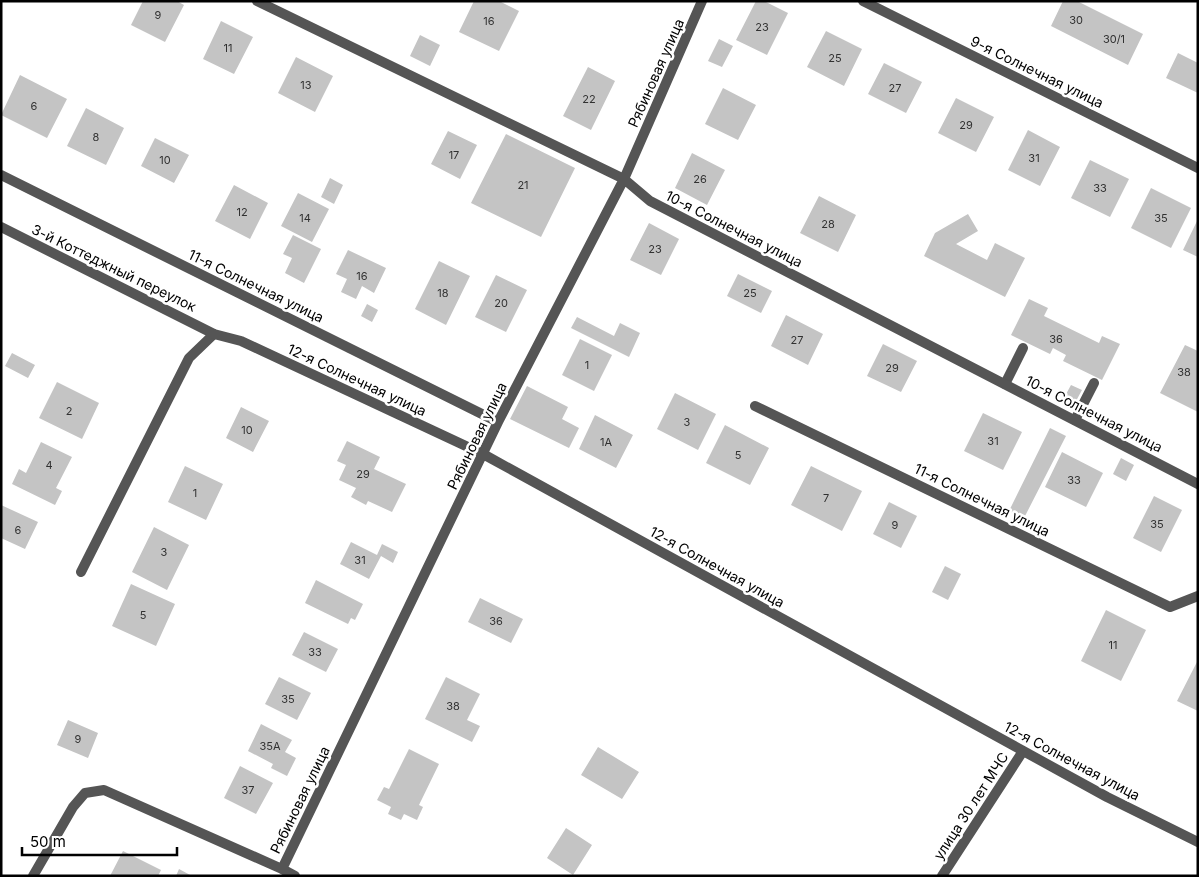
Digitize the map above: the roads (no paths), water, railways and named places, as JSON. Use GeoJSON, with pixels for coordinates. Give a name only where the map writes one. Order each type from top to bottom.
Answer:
{"type":"FeatureCollection","features":[{"type":"Feature","properties":{"kind":"street","name":"10-я Солнечная улица"},"geometry":{"type":"LineString","coordinates":[[257,1],[624,179],[650,201],[1198,484]]}},
{"type":"Feature","properties":{"kind":"street","name":"Рябиновая улица"},"geometry":{"type":"LineString","coordinates":[[295,876],[282,869],[498,422],[624,179],[702,1]]}},
{"type":"Feature","properties":{"kind":"street","name":"9-я Солнечная улица"},"geometry":{"type":"LineString","coordinates":[[863,1],[1198,168]]}},
{"type":"Feature","properties":{"kind":"street","name":"11-я Солнечная улица"},"geometry":{"type":"LineString","coordinates":[[1,175],[498,422]]}},
{"type":"Feature","properties":{"kind":"street","name":"3-й Коттеджный переулок"},"geometry":{"type":"LineString","coordinates":[[1,227],[214,334]]}},
{"type":"Feature","properties":{"kind":"street"},"geometry":{"type":"LineString","coordinates":[[81,572],[189,358],[214,334]]}},
{"type":"Feature","properties":{"kind":"street","name":"12-я Солнечная улица"},"geometry":{"type":"LineString","coordinates":[[214,334],[241,341],[483,454],[1107,797],[1198,842]]}},
{"type":"Feature","properties":{"kind":"street"},"geometry":{"type":"LineString","coordinates":[[1005,384],[1024,348]]}},
{"type":"Feature","properties":{"kind":"street"},"geometry":{"type":"LineString","coordinates":[[1075,420],[1094,383]]}},
{"type":"Feature","properties":{"kind":"street","name":"11-я Солнечная улица"},"geometry":{"type":"LineString","coordinates":[[755,406],[1170,607],[1198,596]]}},
{"type":"Feature","properties":{"kind":"street","name":"улица 30 лет МЧС"},"geometry":{"type":"LineString","coordinates":[[942,876],[1022,750]]}},
{"type":"Feature","properties":{"kind":"street"},"geometry":{"type":"LineString","coordinates":[[33,876],[72,807],[85,792],[104,790],[282,869]]}}]}
